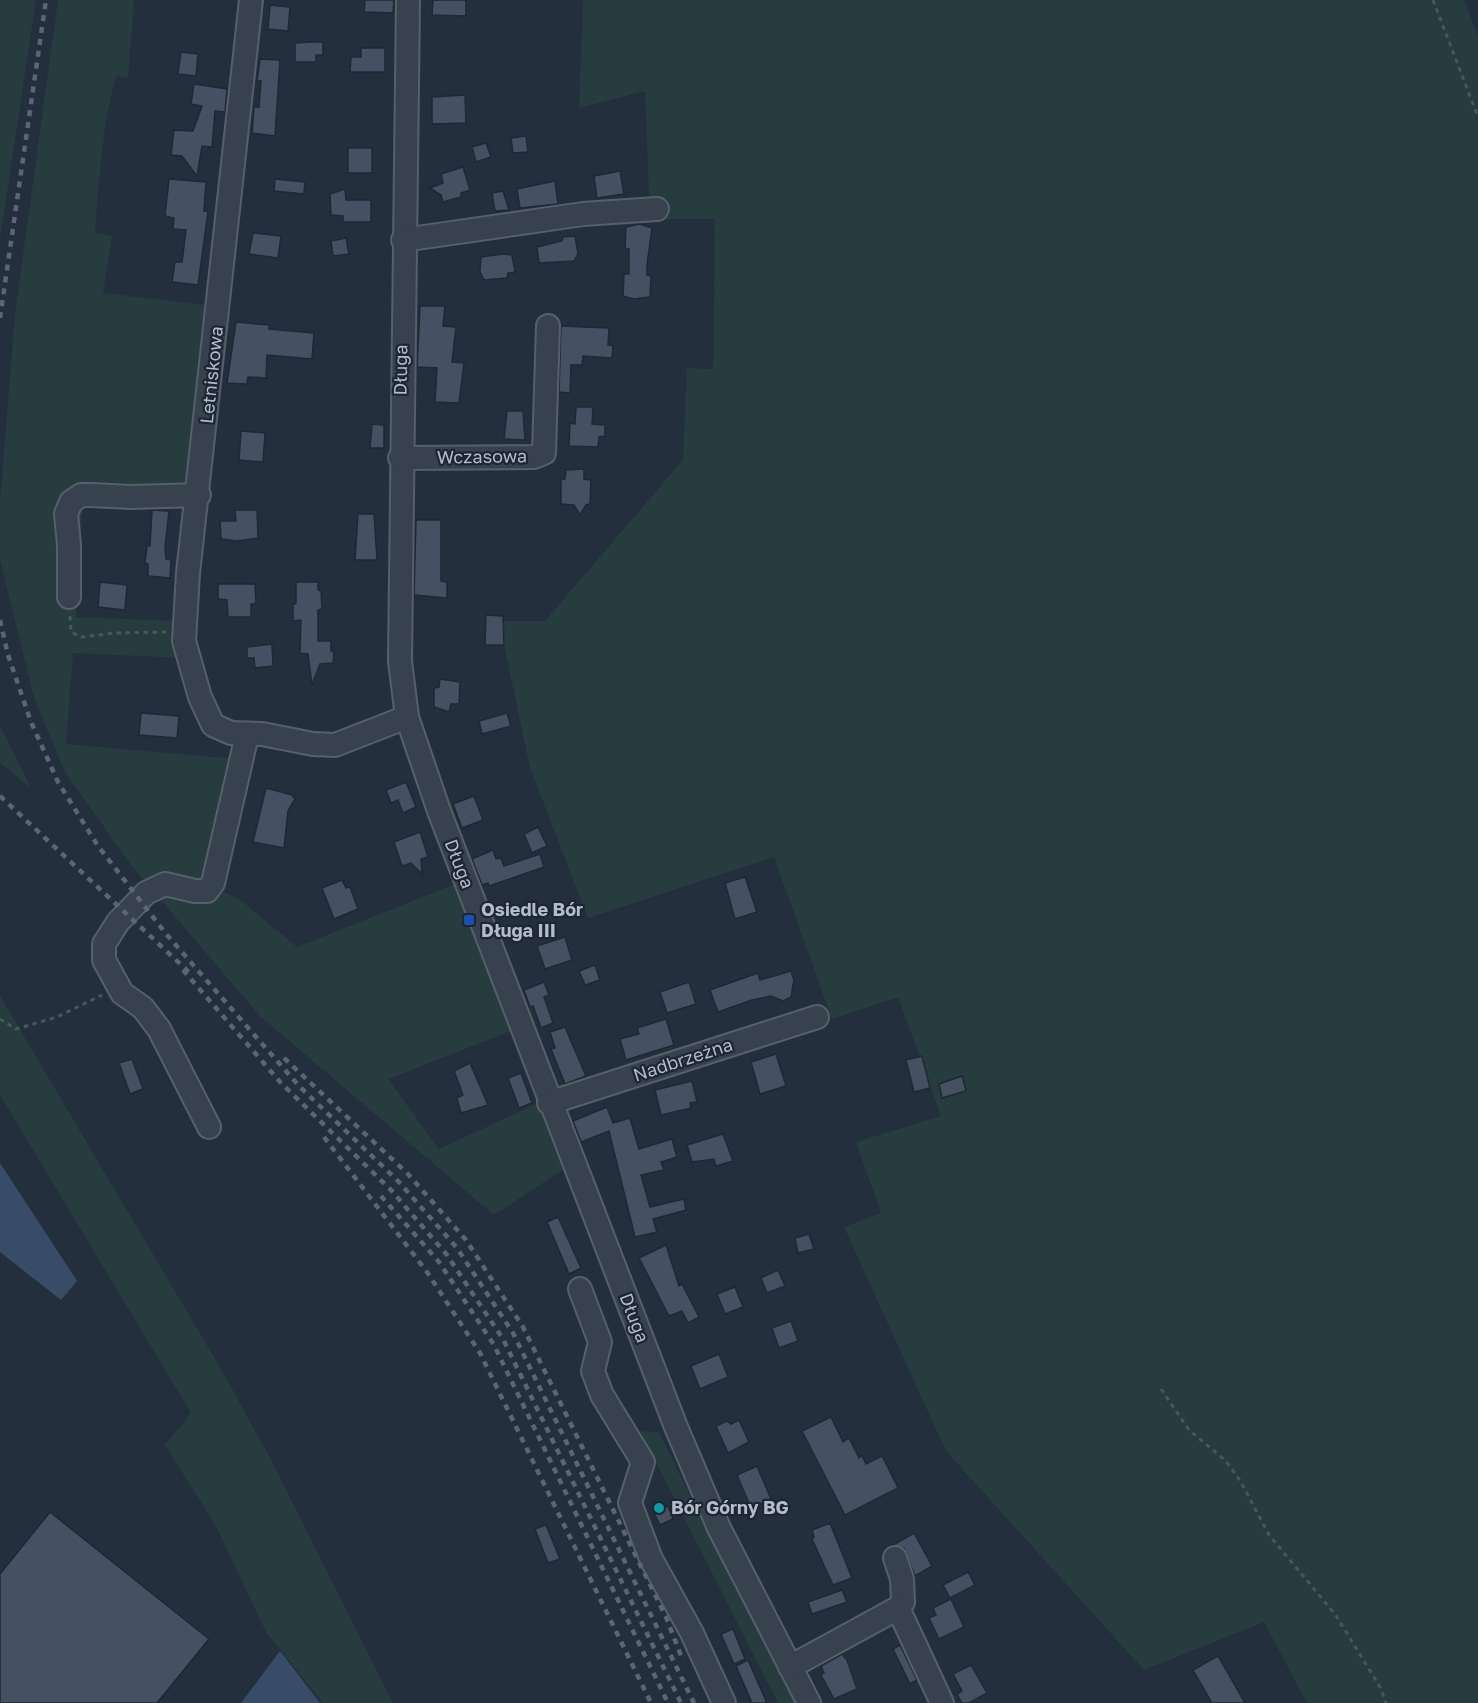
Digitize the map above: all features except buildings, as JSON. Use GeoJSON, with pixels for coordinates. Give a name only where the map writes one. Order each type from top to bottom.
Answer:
{"type":"FeatureCollection","features":[{"type":"Feature","properties":{"kind":"street","name":"Letniskowa"},"geometry":{"type":"LineString","coordinates":[[239,734],[213,725],[192,671],[183,631],[251,0]]}},
{"type":"Feature","properties":{"kind":"street","name":"Długa"},"geometry":{"type":"LineString","coordinates":[[408,0],[400,458],[400,661],[407,717],[439,811],[549,1103],[676,1427],[719,1528],[809,1703]]}},
{"type":"Feature","properties":{"kind":"street"},"geometry":{"type":"LineString","coordinates":[[404,240],[584,214],[657,209]]}},
{"type":"Feature","properties":{"kind":"street","name":"Wczasowa"},"geometry":{"type":"LineString","coordinates":[[400,458],[534,457],[544,453],[548,326]]}},
{"type":"Feature","properties":{"kind":"street"},"geometry":{"type":"LineString","coordinates":[[69,597],[69,545],[66,514],[71,502],[81,495],[130,497],[199,495]]}},
{"type":"Feature","properties":{"kind":"street"},"geometry":{"type":"LineString","coordinates":[[209,1127],[159,1029],[143,1008],[122,993],[104,960],[104,944],[118,922],[146,893],[165,884],[195,891],[207,891],[213,883],[239,734],[262,734],[302,742],[335,745],[407,717]]}},
{"type":"Feature","properties":{"kind":"street","name":"Nadbrzeżna"},"geometry":{"type":"LineString","coordinates":[[549,1103],[817,1017]]}},
{"type":"Feature","properties":{"kind":"street"},"geometry":{"type":"LineString","coordinates":[[580,1289],[600,1342],[593,1371],[602,1395],[643,1462],[630,1503],[651,1559],[692,1633],[724,1703]]}},
{"type":"Feature","properties":{"kind":"street"},"geometry":{"type":"LineString","coordinates":[[790,1667],[898,1608],[903,1602],[903,1590],[895,1558]]}},
{"type":"Feature","properties":{"kind":"street"},"geometry":{"type":"LineString","coordinates":[[898,1608],[942,1703]]}},
{"type":"Feature","properties":{"kind":"path"},"geometry":{"type":"LineString","coordinates":[[1434,0],[1478,117]]}},
{"type":"Feature","properties":{"kind":"path"},"geometry":{"type":"LineString","coordinates":[[69,597],[70,632],[81,637],[115,633],[183,631]]}},
{"type":"Feature","properties":{"kind":"path"},"geometry":{"type":"LineString","coordinates":[[0,1019],[2,1023],[16,1029],[37,1024],[119,987]]}},
{"type":"Feature","properties":{"kind":"path"},"geometry":{"type":"LineString","coordinates":[[1161,1389],[1189,1430],[1226,1461],[1241,1482],[1269,1535],[1335,1614],[1380,1687],[1386,1703]]}},
{"type":"Feature","properties":{"kind":"green space"},"geometry":{"type":"Polygon","coordinates":[[[0,0],[36,0],[0,239],[0,0]]]}},
{"type":"Feature","properties":{"kind":"green space"},"geometry":{"type":"Polygon","coordinates":[[[58,0],[134,0],[128,78],[116,76],[107,114],[102,153],[95,233],[112,236],[103,293],[223,307],[204,508],[83,499],[76,617],[178,621],[182,658],[73,653],[66,744],[248,760],[217,890],[238,898],[297,947],[455,884],[511,1031],[388,1079],[439,1149],[540,1102],[564,1169],[494,1215],[261,1017],[131,865],[65,772],[35,701],[0,560],[0,502],[15,314],[58,0]]]}},
{"type":"Feature","properties":{"kind":"green space"},"geometry":{"type":"Polygon","coordinates":[[[583,0],[1464,0],[1478,35],[1478,1703],[1307,1703],[1264,1622],[1144,1670],[946,1451],[844,1227],[881,1213],[856,1142],[941,1116],[898,997],[832,1019],[774,857],[588,918],[530,768],[499,621],[545,621],[683,460],[687,368],[713,369],[715,219],[650,219],[645,91],[579,108],[583,0]]]}},
{"type":"Feature","properties":{"kind":"green space"},"geometry":{"type":"Polygon","coordinates":[[[0,726],[31,788],[0,763],[0,726]]]}},
{"type":"Feature","properties":{"kind":"green space"},"geometry":{"type":"Polygon","coordinates":[[[0,996],[221,1369],[269,1456],[393,1703],[323,1703],[266,1632],[216,1526],[165,1445],[191,1413],[0,1095],[0,996]]]}},
{"type":"Feature","properties":{"kind":"green space"},"geometry":{"type":"Polygon","coordinates":[[[640,1431],[659,1432],[728,1573],[796,1703],[778,1703],[640,1431]]]}},
{"type":"Feature","properties":{"kind":"water"},"geometry":{"type":"Polygon","coordinates":[[[0,1163],[77,1281],[61,1300],[0,1252],[0,1163]]]}},
{"type":"Feature","properties":{"kind":"water"},"geometry":{"type":"Polygon","coordinates":[[[280,1651],[320,1703],[241,1703],[280,1651]]]}},
{"type":"Feature","properties":{"kind":"railway"},"geometry":{"type":"LineString","coordinates":[[0,318],[46,0]]}},
{"type":"Feature","properties":{"kind":"railway"},"geometry":{"type":"LineString","coordinates":[[0,620],[8,655],[31,722],[58,782],[98,846],[167,935],[299,1086],[399,1182],[457,1248],[513,1333],[694,1703]]}},
{"type":"Feature","properties":{"kind":"railway"},"geometry":{"type":"LineString","coordinates":[[0,796],[191,974]]}},
{"type":"Feature","properties":{"kind":"railway"},"geometry":{"type":"LineString","coordinates":[[183,970],[281,1083],[391,1190],[447,1255],[503,1339],[681,1703]]}},
{"type":"Feature","properties":{"kind":"railway"},"geometry":{"type":"LineString","coordinates":[[284,1058],[408,1174],[466,1240],[523,1327],[666,1617],[683,1661]]}},
{"type":"Feature","properties":{"kind":"railway"},"geometry":{"type":"LineString","coordinates":[[324,1137],[427,1272],[480,1353],[651,1703]]}},
{"type":"Feature","properties":{"kind":"railway"},"geometry":{"type":"LineString","coordinates":[[381,1196],[439,1262],[494,1345],[668,1703]]}},
{"type":"Feature","properties":{"kind":"place","name":"Osiedle Bór Długa III"},"geometry":{"type":"Point","coordinates":[469,920]}},
{"type":"Feature","properties":{"kind":"place","name":"Bór Górny BG"},"geometry":{"type":"Point","coordinates":[659,1508]}}]}
